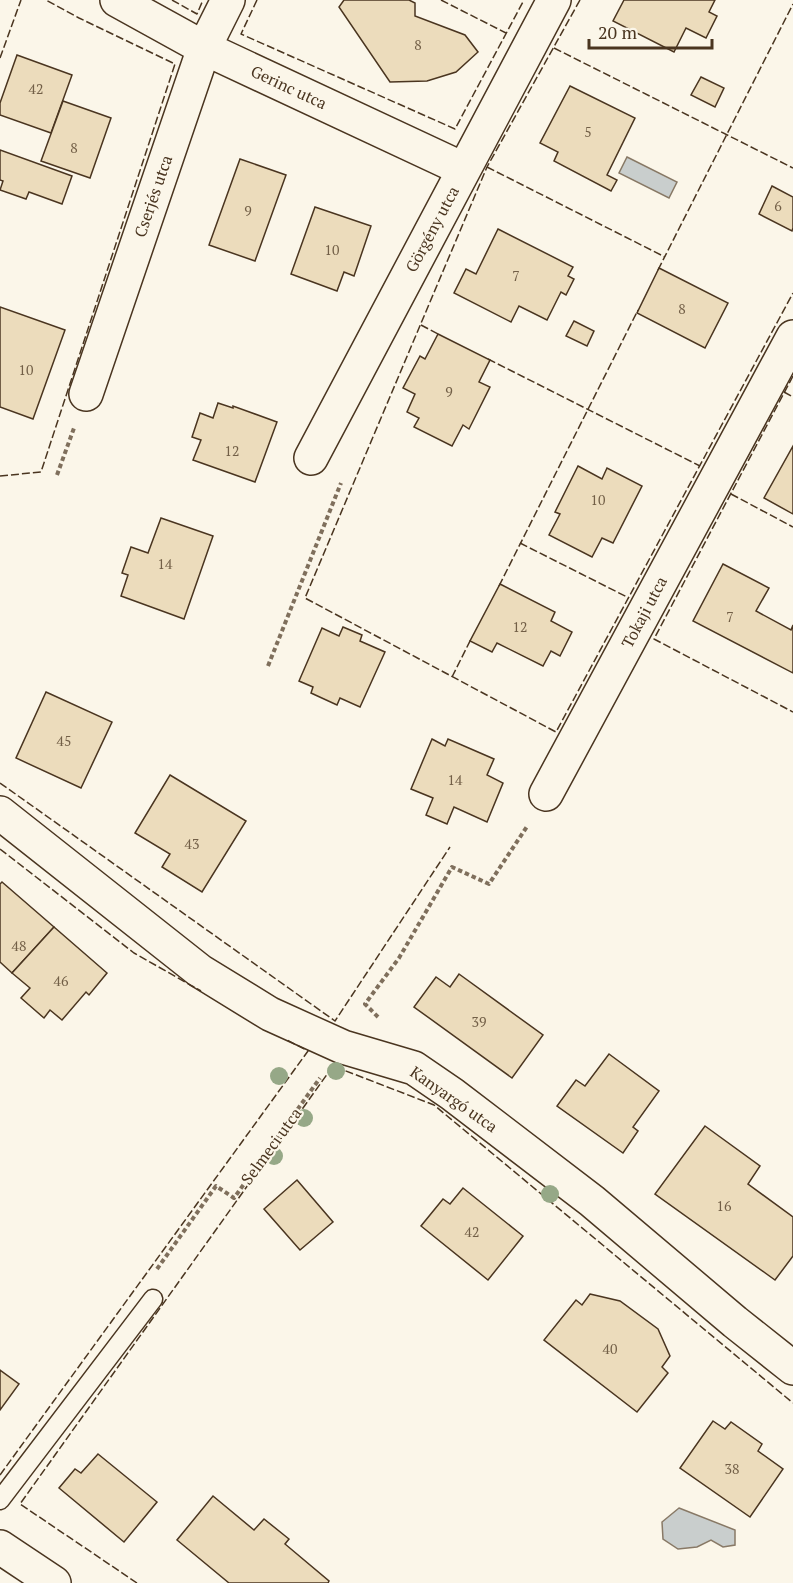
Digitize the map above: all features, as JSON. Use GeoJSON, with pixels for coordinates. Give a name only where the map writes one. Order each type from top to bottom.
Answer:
{"type":"FeatureCollection","features":[{"type":"Feature","properties":{"kind":"street","name":"Gerinc utca"},"geometry":{"type":"LineString","coordinates":[[117,0],[204,48],[463,169]]}},
{"type":"Feature","properties":{"kind":"street","name":"Cserjés utca"},"geometry":{"type":"LineString","coordinates":[[86,394],[204,48],[228,0]]}},
{"type":"Feature","properties":{"kind":"street","name":"Görgény utca"},"geometry":{"type":"LineString","coordinates":[[311,458],[554,0]]}},
{"type":"Feature","properties":{"kind":"street","name":"Tokaji utca"},"geometry":{"type":"LineString","coordinates":[[546,794],[793,337]]}},
{"type":"Feature","properties":{"kind":"street","name":"Kanyargó utca"},"geometry":{"type":"LineString","coordinates":[[0,813],[200,971],[270,1014],[343,1047],[414,1068],[452,1094],[592,1201],[793,1368]]}},
{"type":"Feature","properties":{"kind":"street"},"geometry":{"type":"LineString","coordinates":[[0,1547],[54,1583]]}},
{"type":"Feature","properties":{"kind":"lane"},"geometry":{"type":"LineString","coordinates":[[0,1500],[153,1299]]}},
{"type":"Feature","properties":{"kind":"path"},"geometry":{"type":"LineString","coordinates":[[268,666],[342,480]]}},
{"type":"Feature","properties":{"kind":"path"},"geometry":{"type":"LineString","coordinates":[[365,1004],[399,958],[452,867],[489,884],[546,794]]}},
{"type":"Feature","properties":{"kind":"path","name":"Selmeci utca"},"geometry":{"type":"LineString","coordinates":[[153,1274],[216,1186],[234,1198],[343,1047]]}},
{"type":"Feature","properties":{"kind":"shaded area"},"geometry":{"type":"Polygon","coordinates":[[[627,157],[677,182],[669,198],[619,173],[627,157]]]}},
{"type":"Feature","properties":{"kind":"shaded area"},"geometry":{"type":"Polygon","coordinates":[[[679,1508],[735,1530],[735,1545],[723,1547],[711,1540],[697,1547],[678,1549],[663,1539],[662,1522],[679,1508]]]}},
{"type":"Feature","properties":{"kind":"building"},"geometry":{"type":"Polygon","coordinates":[[[344,0],[409,0],[415,3],[415,16],[465,35],[478,52],[456,72],[427,81],[390,82],[339,7],[344,0]]]}},
{"type":"Feature","properties":{"kind":"building"},"geometry":{"type":"Polygon","coordinates":[[[624,0],[715,0],[709,12],[717,16],[706,38],[686,28],[674,52],[613,21],[624,0]]]}},
{"type":"Feature","properties":{"kind":"building"},"geometry":{"type":"Polygon","coordinates":[[[17,55],[72,75],[51,133],[0,115],[0,103],[17,55]]]}},
{"type":"Feature","properties":{"kind":"building"},"geometry":{"type":"Polygon","coordinates":[[[701,77],[724,88],[715,107],[691,95],[701,77]]]}},
{"type":"Feature","properties":{"kind":"building"},"geometry":{"type":"Polygon","coordinates":[[[570,86],[635,118],[607,175],[617,180],[611,191],[554,161],[558,152],[540,143],[570,86]]]}},
{"type":"Feature","properties":{"kind":"building"},"geometry":{"type":"Polygon","coordinates":[[[63,101],[111,118],[90,178],[41,161],[63,101]]]}},
{"type":"Feature","properties":{"kind":"building"},"geometry":{"type":"Polygon","coordinates":[[[0,150],[72,176],[62,204],[29,192],[26,199],[0,190],[3,181],[0,180],[0,150]]]}},
{"type":"Feature","properties":{"kind":"building"},"geometry":{"type":"Polygon","coordinates":[[[240,159],[286,175],[255,261],[209,245],[240,159]]]}},
{"type":"Feature","properties":{"kind":"building"},"geometry":{"type":"Polygon","coordinates":[[[772,186],[793,197],[792,231],[759,214],[772,186]]]}},
{"type":"Feature","properties":{"kind":"building"},"geometry":{"type":"Polygon","coordinates":[[[315,207],[371,226],[354,276],[344,272],[337,291],[291,274],[315,207]]]}},
{"type":"Feature","properties":{"kind":"building"},"geometry":{"type":"Polygon","coordinates":[[[498,229],[573,267],[568,276],[574,279],[566,295],[561,292],[547,320],[519,306],[511,322],[454,293],[466,269],[476,274],[498,229]]]}},
{"type":"Feature","properties":{"kind":"building"},"geometry":{"type":"Polygon","coordinates":[[[659,268],[728,303],[705,348],[637,313],[659,268]]]}},
{"type":"Feature","properties":{"kind":"building"},"geometry":{"type":"Polygon","coordinates":[[[0,307],[65,330],[33,419],[0,407],[0,307]]]}},
{"type":"Feature","properties":{"kind":"building"},"geometry":{"type":"Polygon","coordinates":[[[574,321],[594,331],[587,346],[566,336],[574,321]]]}},
{"type":"Feature","properties":{"kind":"building"},"geometry":{"type":"Polygon","coordinates":[[[438,334],[490,360],[479,382],[490,387],[469,429],[463,425],[452,446],[414,427],[419,418],[407,412],[415,394],[403,388],[420,356],[425,359],[438,334]]]}},
{"type":"Feature","properties":{"kind":"building"},"geometry":{"type":"Polygon","coordinates":[[[218,403],[277,422],[255,482],[193,460],[201,440],[192,437],[200,413],[213,418],[218,403]]]}},
{"type":"Feature","properties":{"kind":"building"},"geometry":{"type":"Polygon","coordinates":[[[793,446],[793,514],[764,498],[793,446]]]}},
{"type":"Feature","properties":{"kind":"building"},"geometry":{"type":"Polygon","coordinates":[[[578,466],[602,479],[607,468],[642,486],[613,543],[602,538],[592,557],[549,535],[560,514],[555,512],[578,466]]]}},
{"type":"Feature","properties":{"kind":"building"},"geometry":{"type":"Polygon","coordinates":[[[161,518],[213,536],[184,619],[121,596],[128,575],[122,573],[131,547],[148,553],[161,518]]]}},
{"type":"Feature","properties":{"kind":"building"},"geometry":{"type":"Polygon","coordinates":[[[723,564],[769,588],[756,611],[791,630],[793,625],[793,673],[693,621],[723,564]]]}},
{"type":"Feature","properties":{"kind":"building"},"geometry":{"type":"Polygon","coordinates":[[[500,584],[555,612],[551,621],[572,632],[560,656],[551,651],[543,666],[497,643],[492,652],[470,641],[500,584]]]}},
{"type":"Feature","properties":{"kind":"building"},"geometry":{"type":"Polygon","coordinates":[[[343,627],[362,635],[360,641],[385,652],[360,707],[340,698],[337,705],[311,693],[313,687],[299,681],[322,628],[339,636],[343,627]]]}},
{"type":"Feature","properties":{"kind":"building"},"geometry":{"type":"Polygon","coordinates":[[[46,692],[112,722],[81,788],[16,758],[46,692]]]}},
{"type":"Feature","properties":{"kind":"building"},"geometry":{"type":"Polygon","coordinates":[[[432,739],[445,746],[448,739],[494,759],[487,775],[503,783],[487,822],[454,807],[447,824],[426,815],[433,798],[411,789],[432,739]]]}},
{"type":"Feature","properties":{"kind":"building"},"geometry":{"type":"Polygon","coordinates":[[[170,775],[246,821],[202,892],[162,867],[170,854],[135,833],[170,775]]]}},
{"type":"Feature","properties":{"kind":"building"},"geometry":{"type":"Polygon","coordinates":[[[2,882],[54,927],[12,973],[0,962],[0,884],[2,882]]]}},
{"type":"Feature","properties":{"kind":"building"},"geometry":{"type":"Polygon","coordinates":[[[54,927],[107,973],[89,995],[86,992],[62,1020],[50,1010],[44,1018],[21,998],[30,988],[12,973],[54,927]]]}},
{"type":"Feature","properties":{"kind":"building"},"geometry":{"type":"Polygon","coordinates":[[[459,974],[543,1035],[512,1078],[414,1007],[436,977],[450,987],[459,974]]]}},
{"type":"Feature","properties":{"kind":"building"},"geometry":{"type":"Polygon","coordinates":[[[609,1054],[659,1091],[633,1127],[638,1131],[623,1153],[557,1106],[576,1080],[585,1086],[609,1054]]]}},
{"type":"Feature","properties":{"kind":"building"},"geometry":{"type":"Polygon","coordinates":[[[705,1126],[760,1166],[748,1184],[793,1217],[793,1256],[775,1280],[655,1194],[705,1126]]]}},
{"type":"Feature","properties":{"kind":"building"},"geometry":{"type":"Polygon","coordinates":[[[297,1180],[333,1222],[300,1250],[264,1209],[297,1180]]]}},
{"type":"Feature","properties":{"kind":"building"},"geometry":{"type":"Polygon","coordinates":[[[463,1188],[523,1236],[488,1280],[421,1226],[443,1199],[450,1204],[463,1188]]]}},
{"type":"Feature","properties":{"kind":"building"},"geometry":{"type":"Polygon","coordinates":[[[590,1294],[620,1301],[658,1329],[670,1356],[662,1367],[668,1373],[637,1412],[544,1340],[576,1300],[582,1305],[590,1294]]]}},
{"type":"Feature","properties":{"kind":"building"},"geometry":{"type":"Polygon","coordinates":[[[0,1370],[19,1384],[0,1410],[0,1370]]]}},
{"type":"Feature","properties":{"kind":"building"},"geometry":{"type":"Polygon","coordinates":[[[713,1421],[725,1429],[731,1422],[762,1444],[758,1451],[783,1469],[750,1517],[680,1468],[713,1421]]]}},
{"type":"Feature","properties":{"kind":"building"},"geometry":{"type":"Polygon","coordinates":[[[98,1454],[157,1502],[124,1542],[59,1488],[75,1469],[81,1473],[98,1454]]]}},
{"type":"Feature","properties":{"kind":"building"},"geometry":{"type":"Polygon","coordinates":[[[213,1496],[254,1530],[264,1519],[289,1539],[285,1544],[329,1581],[328,1583],[229,1583],[177,1540],[213,1496]]]}},
{"type":"Feature","properties":{"kind":"fence"},"geometry":{"type":"LineString","coordinates":[[0,58],[21,0]]}},
{"type":"Feature","properties":{"kind":"fence"},"geometry":{"type":"LineString","coordinates":[[0,476],[41,472],[175,64],[46,0]]}},
{"type":"Feature","properties":{"kind":"fence"},"geometry":{"type":"LineString","coordinates":[[172,0],[197,14],[203,0]]}},
{"type":"Feature","properties":{"kind":"fence"},"geometry":{"type":"LineString","coordinates":[[257,0],[241,34],[455,129],[524,0]]}},
{"type":"Feature","properties":{"kind":"fence"},"geometry":{"type":"LineString","coordinates":[[441,0],[506,33]]}},
{"type":"Feature","properties":{"kind":"fence"},"geometry":{"type":"LineString","coordinates":[[580,0],[487,167],[305,598],[556,732],[793,293]]}},
{"type":"Feature","properties":{"kind":"fence"},"geometry":{"type":"LineString","coordinates":[[658,270],[793,4]]}},
{"type":"Feature","properties":{"kind":"fence"},"geometry":{"type":"LineString","coordinates":[[554,48],[793,168]]}},
{"type":"Feature","properties":{"kind":"fence"},"geometry":{"type":"LineString","coordinates":[[487,167],[665,257]]}},
{"type":"Feature","properties":{"kind":"fence"},"geometry":{"type":"LineString","coordinates":[[499,586],[638,310]]}},
{"type":"Feature","properties":{"kind":"fence"},"geometry":{"type":"LineString","coordinates":[[421,325],[440,335]]}},
{"type":"Feature","properties":{"kind":"fence"},"geometry":{"type":"LineString","coordinates":[[488,359],[700,466]]}},
{"type":"Feature","properties":{"kind":"fence"},"geometry":{"type":"LineString","coordinates":[[793,376],[654,639],[793,712]]}},
{"type":"Feature","properties":{"kind":"fence"},"geometry":{"type":"LineString","coordinates":[[784,392],[793,397]]}},
{"type":"Feature","properties":{"kind":"fence"},"geometry":{"type":"LineString","coordinates":[[731,494],[793,527]]}},
{"type":"Feature","properties":{"kind":"fence"},"geometry":{"type":"LineString","coordinates":[[520,543],[629,598]]}},
{"type":"Feature","properties":{"kind":"fence"},"geometry":{"type":"LineString","coordinates":[[452,677],[471,639]]}},
{"type":"Feature","properties":{"kind":"fence"},"geometry":{"type":"LineString","coordinates":[[0,783],[335,1021],[450,847]]}},
{"type":"Feature","properties":{"kind":"fence"},"geometry":{"type":"LineString","coordinates":[[0,849],[134,953],[201,991]]}},
{"type":"Feature","properties":{"kind":"fence"},"geometry":{"type":"LineString","coordinates":[[0,1475],[308,1051],[287,1040]]}},
{"type":"Feature","properties":{"kind":"fence"},"geometry":{"type":"LineString","coordinates":[[137,1583],[20,1504],[333,1066],[434,1105],[793,1403]]}}]}
